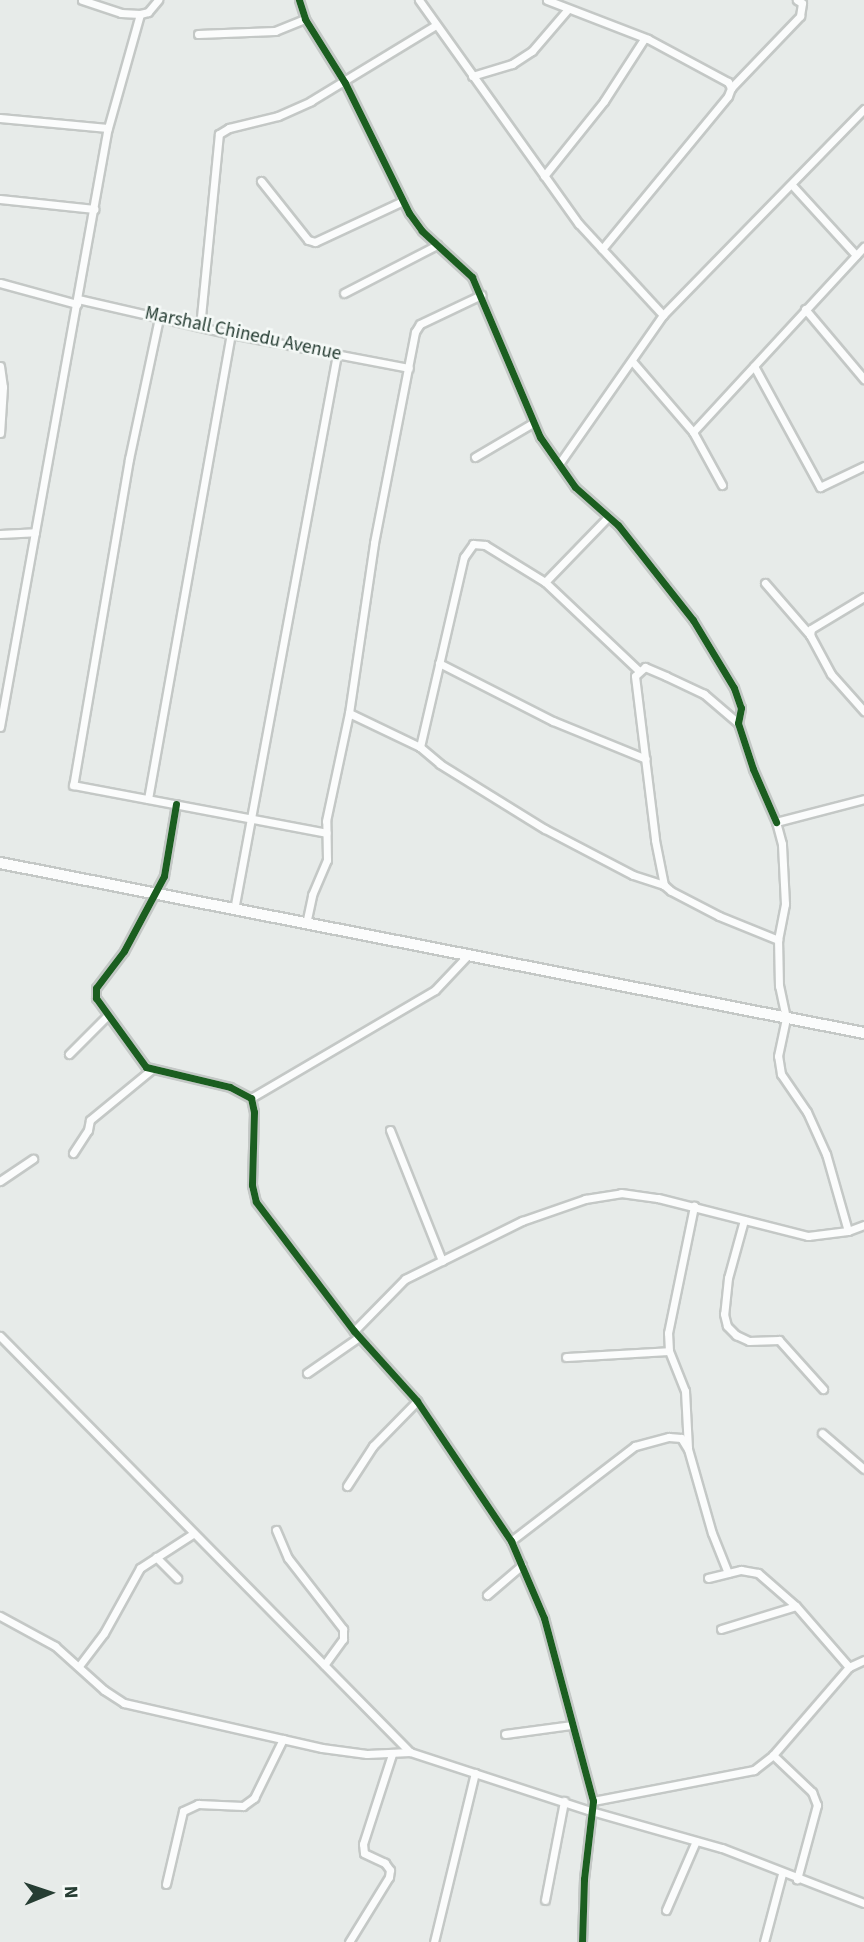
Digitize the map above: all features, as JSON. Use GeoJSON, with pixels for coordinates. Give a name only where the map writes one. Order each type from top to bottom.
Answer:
{"type":"FeatureCollection","features":[{"type":"Feature","properties":{"kind":"main road"},"geometry":{"type":"LineString","coordinates":[[0,863],[864,1033]]}},
{"type":"Feature","properties":{"kind":"street"},"geometry":{"type":"LineString","coordinates":[[82,0],[121,13],[140,14],[148,12],[158,0]]}},
{"type":"Feature","properties":{"kind":"street"},"geometry":{"type":"LineString","coordinates":[[299,0],[305,19],[345,83],[403,201],[422,230],[472,277],[533,422],[559,464],[575,488],[618,525],[693,620],[739,698],[738,723],[782,844],[785,904],[778,940],[779,986],[786,1018],[778,1056],[781,1074],[807,1112],[826,1154],[848,1231]]}},
{"type":"Feature","properties":{"kind":"street"},"geometry":{"type":"LineString","coordinates":[[419,0],[579,224],[663,315]]}},
{"type":"Feature","properties":{"kind":"street"},"geometry":{"type":"LineString","coordinates":[[547,0],[644,39],[728,82],[731,88]]}},
{"type":"Feature","properties":{"kind":"street"},"geometry":{"type":"LineString","coordinates":[[602,249],[729,96],[731,88],[800,16],[802,3],[797,0]]}},
{"type":"Feature","properties":{"kind":"street"},"geometry":{"type":"LineString","coordinates":[[472,76],[512,65],[522,58],[568,9]]}},
{"type":"Feature","properties":{"kind":"street"},"geometry":{"type":"LineString","coordinates":[[0,727],[108,128],[140,14]]}},
{"type":"Feature","properties":{"kind":"street"},"geometry":{"type":"LineString","coordinates":[[198,34],[275,31],[305,19]]}},
{"type":"Feature","properties":{"kind":"street"},"geometry":{"type":"LineString","coordinates":[[200,327],[219,134],[229,128],[278,116],[345,83],[396,47],[436,25]]}},
{"type":"Feature","properties":{"kind":"street"},"geometry":{"type":"LineString","coordinates":[[544,176],[604,101],[644,39]]}},
{"type":"Feature","properties":{"kind":"street"},"geometry":{"type":"LineString","coordinates":[[559,464],[663,315],[864,109]]}},
{"type":"Feature","properties":{"kind":"street"},"geometry":{"type":"LineString","coordinates":[[0,118],[108,128]]}},
{"type":"Feature","properties":{"kind":"street"},"geometry":{"type":"LineString","coordinates":[[261,181],[308,240],[315,242],[403,201]]}},
{"type":"Feature","properties":{"kind":"street"},"geometry":{"type":"LineString","coordinates":[[792,185],[856,255]]}},
{"type":"Feature","properties":{"kind":"street"},"geometry":{"type":"LineString","coordinates":[[0,199],[94,209]]}},
{"type":"Feature","properties":{"kind":"street"},"geometry":{"type":"LineString","coordinates":[[344,293],[437,245]]}},
{"type":"Feature","properties":{"kind":"street"},"geometry":{"type":"LineString","coordinates":[[692,432],[864,247]]}},
{"type":"Feature","properties":{"kind":"street","name":"Marshall Chinedu Avenue"},"geometry":{"type":"LineString","coordinates":[[0,283],[231,334],[409,368]]}},
{"type":"Feature","properties":{"kind":"street"},"geometry":{"type":"LineString","coordinates":[[306,924],[312,895],[327,860],[326,833],[349,713],[374,543],[415,332],[420,324],[481,295]]}},
{"type":"Feature","properties":{"kind":"street"},"geometry":{"type":"LineString","coordinates":[[806,310],[864,379]]}},
{"type":"Feature","properties":{"kind":"street"},"geometry":{"type":"LineString","coordinates":[[159,317],[129,459],[73,785],[326,833]]}},
{"type":"Feature","properties":{"kind":"street"},"geometry":{"type":"LineString","coordinates":[[148,799],[231,334]]}},
{"type":"Feature","properties":{"kind":"street"},"geometry":{"type":"LineString","coordinates":[[234,910],[337,354]]}},
{"type":"Feature","properties":{"kind":"street"},"geometry":{"type":"LineString","coordinates":[[632,361],[692,432],[722,485]]}},
{"type":"Feature","properties":{"kind":"street"},"geometry":{"type":"LineString","coordinates":[[0,366],[3,387],[0,433]]}},
{"type":"Feature","properties":{"kind":"street"},"geometry":{"type":"LineString","coordinates":[[754,366],[820,487],[864,466]]}},
{"type":"Feature","properties":{"kind":"street"},"geometry":{"type":"LineString","coordinates":[[475,457],[533,422]]}},
{"type":"Feature","properties":{"kind":"street"},"geometry":{"type":"LineString","coordinates":[[545,582],[608,517]]}},
{"type":"Feature","properties":{"kind":"street"},"geometry":{"type":"LineString","coordinates":[[0,534],[35,532]]}},
{"type":"Feature","properties":{"kind":"street"},"geometry":{"type":"LineString","coordinates":[[419,747],[464,557],[473,544],[485,545],[545,582],[638,670]]}},
{"type":"Feature","properties":{"kind":"street"},"geometry":{"type":"LineString","coordinates":[[765,583],[810,635],[831,674],[864,711]]}},
{"type":"Feature","properties":{"kind":"street"},"geometry":{"type":"LineString","coordinates":[[810,635],[811,629],[864,597]]}},
{"type":"Feature","properties":{"kind":"street"},"geometry":{"type":"LineString","coordinates":[[439,663],[553,721],[646,759]]}},
{"type":"Feature","properties":{"kind":"street"},"geometry":{"type":"LineString","coordinates":[[664,885],[635,676],[638,670],[645,667],[704,694],[738,723]]}},
{"type":"Feature","properties":{"kind":"street"},"geometry":{"type":"LineString","coordinates":[[349,713],[419,747],[440,764],[545,829],[633,875],[664,885],[719,916],[778,940]]}},
{"type":"Feature","properties":{"kind":"street"},"geometry":{"type":"LineString","coordinates":[[776,822],[864,799]]}},
{"type":"Feature","properties":{"kind":"street"},"geometry":{"type":"LineString","coordinates":[[176,804],[170,852],[156,895],[124,951],[96,988],[96,998],[146,1067],[230,1087],[251,1098]]}},
{"type":"Feature","properties":{"kind":"street"},"geometry":{"type":"LineString","coordinates":[[251,1098],[435,990],[468,955]]}},
{"type":"Feature","properties":{"kind":"street"},"geometry":{"type":"LineString","coordinates":[[69,1054],[107,1016]]}},
{"type":"Feature","properties":{"kind":"street"},"geometry":{"type":"LineString","coordinates":[[73,1153],[88,1130],[90,1120],[152,1069]]}},
{"type":"Feature","properties":{"kind":"street"},"geometry":{"type":"LineString","coordinates":[[251,1098],[254,1112],[252,1185],[256,1202],[357,1334],[417,1401],[511,1541],[544,1618],[593,1801],[582,1942]]}},
{"type":"Feature","properties":{"kind":"street"},"geometry":{"type":"LineString","coordinates":[[390,1130],[442,1261]]}},
{"type":"Feature","properties":{"kind":"street"},"geometry":{"type":"LineString","coordinates":[[0,1181],[33,1158]]}},
{"type":"Feature","properties":{"kind":"street"},"geometry":{"type":"LineString","coordinates":[[307,1373],[357,1334],[395,1287],[522,1222],[585,1199],[621,1193],[694,1206],[808,1236],[848,1231],[864,1225]]}},
{"type":"Feature","properties":{"kind":"street"},"geometry":{"type":"LineString","coordinates":[[694,1206],[668,1333],[669,1351],[685,1391],[688,1449],[712,1533],[728,1573]]}},
{"type":"Feature","properties":{"kind":"street"},"geometry":{"type":"LineString","coordinates":[[744,1220],[729,1278],[724,1314],[727,1326],[736,1335],[749,1341],[779,1340],[823,1389]]}},
{"type":"Feature","properties":{"kind":"street"},"geometry":{"type":"LineString","coordinates":[[0,1336],[410,1752]]}},
{"type":"Feature","properties":{"kind":"street"},"geometry":{"type":"LineString","coordinates":[[566,1357],[669,1351]]}},
{"type":"Feature","properties":{"kind":"street"},"geometry":{"type":"LineString","coordinates":[[348,1486],[373,1446],[417,1401]]}},
{"type":"Feature","properties":{"kind":"street"},"geometry":{"type":"LineString","coordinates":[[822,1433],[864,1469]]}},
{"type":"Feature","properties":{"kind":"street"},"geometry":{"type":"LineString","coordinates":[[511,1541],[635,1446],[669,1437],[681,1438],[688,1449]]}},
{"type":"Feature","properties":{"kind":"street"},"geometry":{"type":"LineString","coordinates":[[276,1530],[288,1558],[343,1629],[343,1639],[324,1665]]}},
{"type":"Feature","properties":{"kind":"street"},"geometry":{"type":"LineString","coordinates":[[79,1666],[104,1633],[140,1568],[194,1532]]}},
{"type":"Feature","properties":{"kind":"street"},"geometry":{"type":"LineString","coordinates":[[156,1557],[177,1578]]}},
{"type":"Feature","properties":{"kind":"street"},"geometry":{"type":"LineString","coordinates":[[486,1595],[522,1565]]}},
{"type":"Feature","properties":{"kind":"street"},"geometry":{"type":"LineString","coordinates":[[708,1578],[749,1570],[758,1573],[796,1606],[849,1667]]}},
{"type":"Feature","properties":{"kind":"street"},"geometry":{"type":"LineString","coordinates":[[721,1629],[796,1606]]}},
{"type":"Feature","properties":{"kind":"street"},"geometry":{"type":"LineString","coordinates":[[0,1616],[55,1646],[104,1690],[124,1703],[322,1748],[392,1754],[410,1752],[591,1811],[722,1848],[782,1874],[864,1902]]}},
{"type":"Feature","properties":{"kind":"street"},"geometry":{"type":"LineString","coordinates":[[593,1801],[754,1770],[773,1755],[849,1667],[864,1660]]}},
{"type":"Feature","properties":{"kind":"street"},"geometry":{"type":"LineString","coordinates":[[505,1734],[572,1725]]}},
{"type":"Feature","properties":{"kind":"street"},"geometry":{"type":"LineString","coordinates":[[166,1884],[183,1811],[198,1804],[243,1805],[254,1798],[283,1739]]}},
{"type":"Feature","properties":{"kind":"street"},"geometry":{"type":"LineString","coordinates":[[349,1942],[389,1877],[390,1870],[385,1863],[364,1853],[363,1844],[392,1754]]}},
{"type":"Feature","properties":{"kind":"street"},"geometry":{"type":"LineString","coordinates":[[773,1755],[812,1792],[817,1805],[797,1879]]}},
{"type":"Feature","properties":{"kind":"street"},"geometry":{"type":"LineString","coordinates":[[433,1942],[475,1773]]}},
{"type":"Feature","properties":{"kind":"street"},"geometry":{"type":"LineString","coordinates":[[545,1900],[565,1801]]}},
{"type":"Feature","properties":{"kind":"street"},"geometry":{"type":"LineString","coordinates":[[666,1910],[696,1841]]}},
{"type":"Feature","properties":{"kind":"street"},"geometry":{"type":"LineString","coordinates":[[764,1942],[782,1874]]}},
{"type":"Feature","properties":{"kind":"cycle path"},"geometry":{"type":"LineString","coordinates":[[299,0],[305,19],[345,83],[409,213],[422,231],[472,277],[540,437],[575,487],[618,525],[693,620],[734,688],[741,708],[738,723],[753,769],[776,822]]}},
{"type":"Feature","properties":{"kind":"cycle path"},"geometry":{"type":"LineString","coordinates":[[176,804],[164,876],[124,951],[96,988],[96,998],[146,1067],[230,1087],[251,1098],[254,1112],[252,1185],[256,1202],[354,1331],[417,1401],[511,1541],[544,1618],[593,1801],[584,1879],[582,1942]]}}]}
